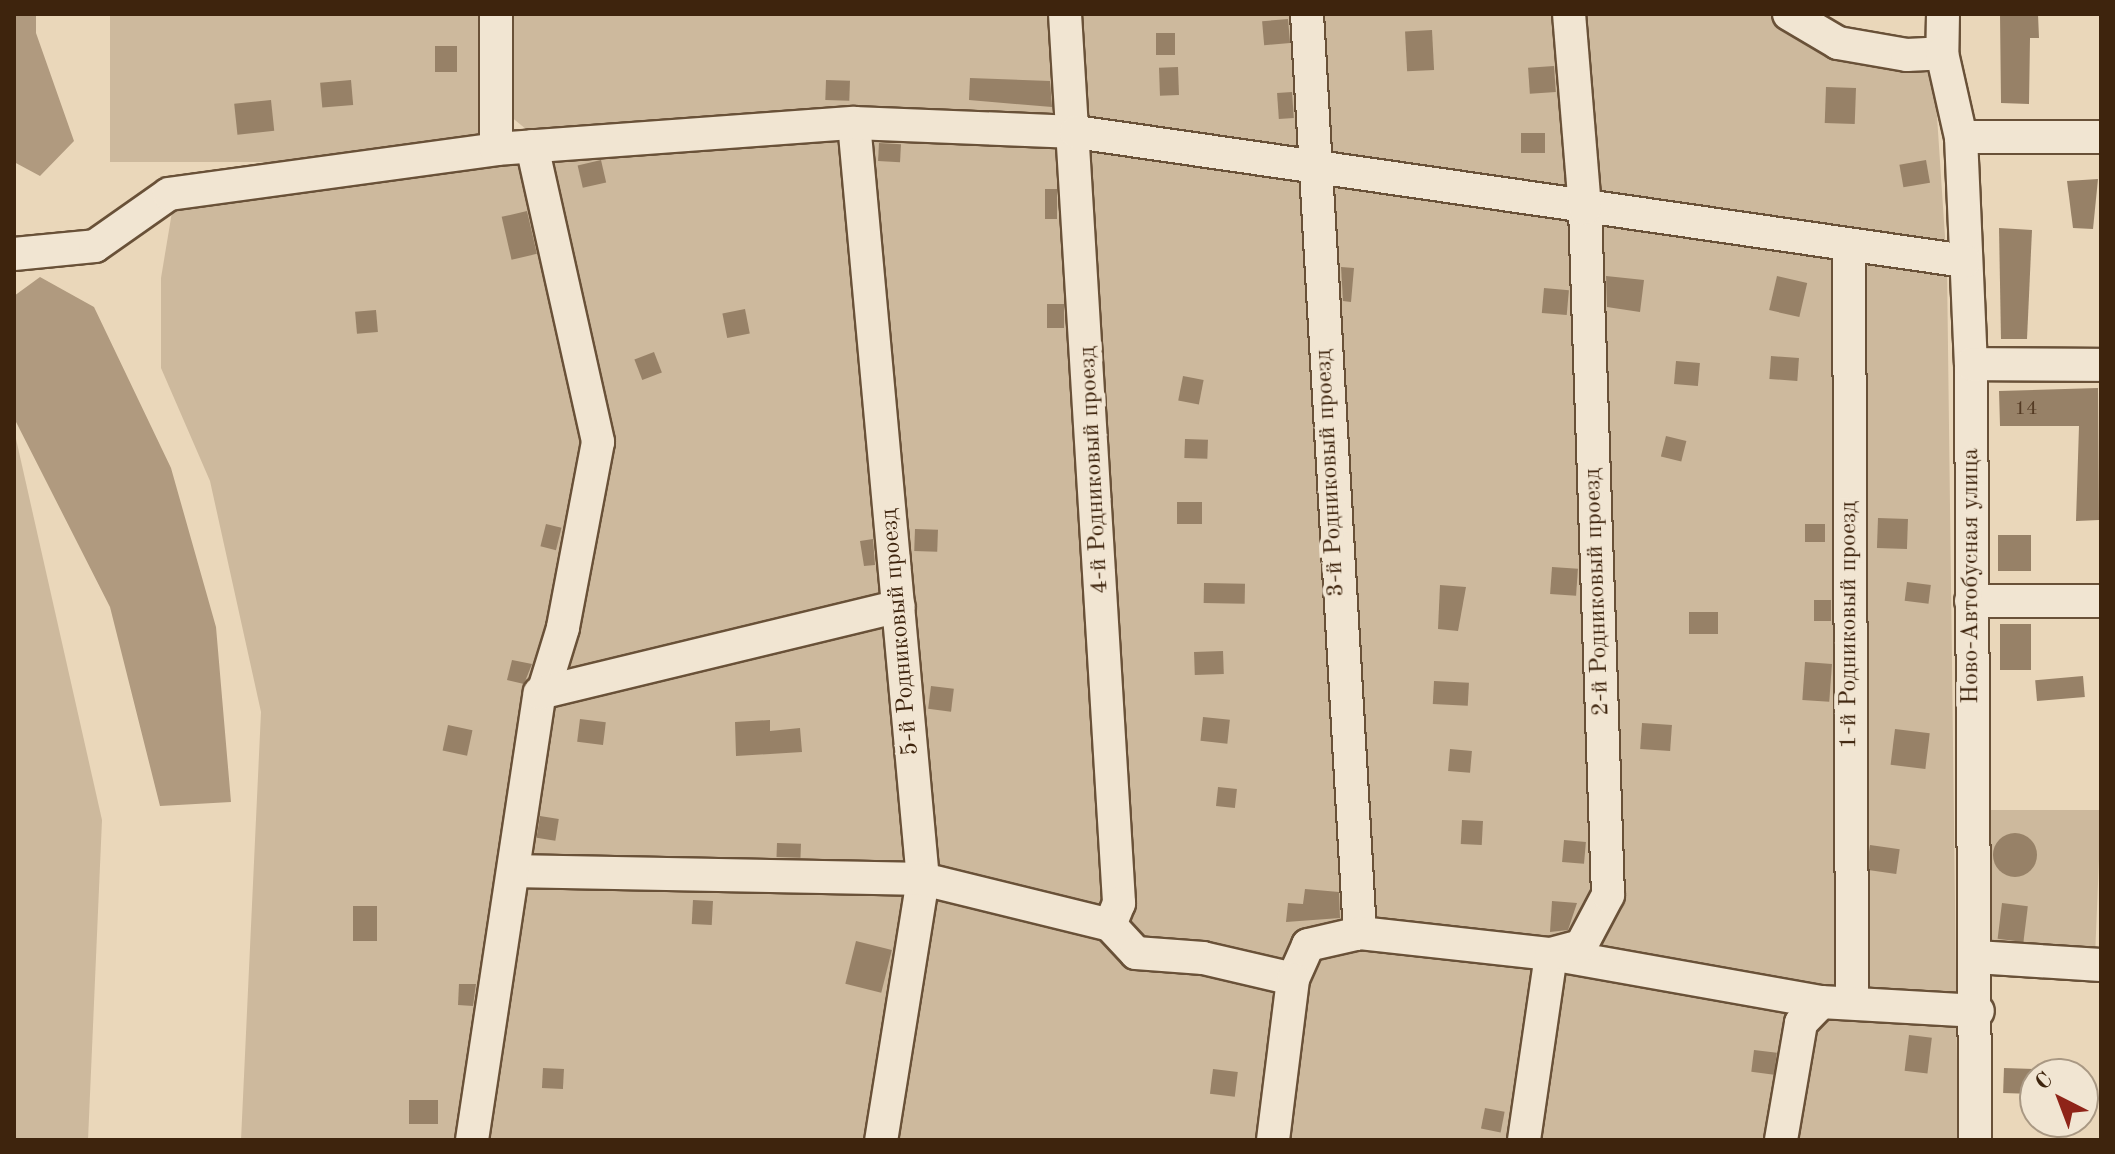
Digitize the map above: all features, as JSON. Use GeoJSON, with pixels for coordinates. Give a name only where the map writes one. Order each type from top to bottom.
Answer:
{"type":"FeatureCollection","features":[{"type":"Feature","properties":{"kind":"street"},"geometry":{"type":"LineString","coordinates":[[496,14],[496,149]]}},
{"type":"Feature","properties":{"kind":"street","name":"4-й Родниковый проезд"},"geometry":{"type":"LineString","coordinates":[[1065,14],[1076,132],[1119,903],[1110,925]]}},
{"type":"Feature","properties":{"kind":"street","name":"3-й Родниковый проезд"},"geometry":{"type":"LineString","coordinates":[[1307,14],[1320,168],[1315,187],[1323,343],[1360,933]]}},
{"type":"Feature","properties":{"kind":"street","name":"2-й Родниковый проезд"},"geometry":{"type":"LineString","coordinates":[[1551,954],[1581,946],[1608,895],[1585,208],[1569,14]]}},
{"type":"Feature","properties":{"kind":"street"},"geometry":{"type":"LineString","coordinates":[[1789,14],[1838,43],[1907,55],[1942,53]]}},
{"type":"Feature","properties":{"kind":"street","name":"Ново-Автобусная улица"},"geometry":{"type":"LineString","coordinates":[[1943,14],[1942,53],[1961,137],[1971,364],[1971,601],[1978,1011],[1975,1140]]}},
{"type":"Feature","properties":{"kind":"street"},"geometry":{"type":"LineString","coordinates":[[14,254],[95,246],[169,194],[496,149],[854,123],[1076,132],[1849,247],[1965,261]]}},
{"type":"Feature","properties":{"kind":"street","name":"5-й Родниковый проезд"},"geometry":{"type":"LineString","coordinates":[[854,123],[923,879],[881,1140]]}},
{"type":"Feature","properties":{"kind":"street"},"geometry":{"type":"LineString","coordinates":[[1961,137],[2101,137]]}},
{"type":"Feature","properties":{"kind":"street"},"geometry":{"type":"LineString","coordinates":[[472,1140],[543,693],[563,628],[598,442],[532,146]]}},
{"type":"Feature","properties":{"kind":"street","name":"1-й Родниковый проезд"},"geometry":{"type":"LineString","coordinates":[[1837,1002],[1849,247]]}},
{"type":"Feature","properties":{"kind":"street"},"geometry":{"type":"LineString","coordinates":[[1971,364],[2101,365]]}},
{"type":"Feature","properties":{"kind":"street"},"geometry":{"type":"LineString","coordinates":[[1971,601],[2101,601]]}},
{"type":"Feature","properties":{"kind":"street"},"geometry":{"type":"LineString","coordinates":[[543,693],[899,606]]}},
{"type":"Feature","properties":{"kind":"street"},"geometry":{"type":"LineString","coordinates":[[514,871],[923,879],[1110,925],[1136,953],[1203,958],[1293,979]]}},
{"type":"Feature","properties":{"kind":"street"},"geometry":{"type":"LineString","coordinates":[[1273,1140],[1293,979],[1308,945],[1360,933],[1551,954],[1837,1002],[1978,1011]]}},
{"type":"Feature","properties":{"kind":"street"},"geometry":{"type":"LineString","coordinates":[[1524,1140],[1551,954]]}},
{"type":"Feature","properties":{"kind":"street"},"geometry":{"type":"LineString","coordinates":[[1976,957],[2101,965]]}},
{"type":"Feature","properties":{"kind":"street"},"geometry":{"type":"LineString","coordinates":[[1781,1140],[1801,1023],[1837,1002]]}},
{"type":"Feature","properties":{"kind":"shaded area"},"geometry":{"type":"Polygon","coordinates":[[[14,14],[36,14],[36,33],[74,141],[40,176],[14,162],[14,14]]]}},
{"type":"Feature","properties":{"kind":"shaded area"},"geometry":{"type":"Polygon","coordinates":[[[110,14],[491,14],[491,162],[110,162],[110,14]]]}},
{"type":"Feature","properties":{"kind":"shaded area"},"geometry":{"type":"Polygon","coordinates":[[[507,14],[1060,14],[1067,121],[532,134],[510,116],[507,14]]]}},
{"type":"Feature","properties":{"kind":"shaded area"},"geometry":{"type":"Polygon","coordinates":[[[1075,14],[1775,14],[1783,27],[1934,71],[1947,267],[1958,1140],[241,1140],[261,712],[210,481],[161,368],[161,278],[174,200],[504,156],[855,127],[1084,141],[1075,14]]]}},
{"type":"Feature","properties":{"kind":"shaded area"},"geometry":{"type":"Polygon","coordinates":[[[40,277],[94,307],[171,468],[216,627],[231,802],[160,806],[110,607],[14,418],[14,296],[40,277]]]}},
{"type":"Feature","properties":{"kind":"shaded area"},"geometry":{"type":"Polygon","coordinates":[[[14,430],[102,820],[88,1140],[14,1140],[14,430]]]}},
{"type":"Feature","properties":{"kind":"shaded area"},"geometry":{"type":"Polygon","coordinates":[[[1983,810],[2101,810],[2095,957],[1987,942],[1983,810]]]}},
{"type":"Feature","properties":{"kind":"building"},"geometry":{"type":"Polygon","coordinates":[[[2000,14],[2038,14],[2039,38],[2030,38],[2029,104],[2001,103],[2000,14]]]}},
{"type":"Feature","properties":{"kind":"building"},"geometry":{"type":"Polygon","coordinates":[[[1288,19],[1290,43],[1264,45],[1262,21],[1288,19]]]}},
{"type":"Feature","properties":{"kind":"building"},"geometry":{"type":"Polygon","coordinates":[[[1432,30],[1434,70],[1407,71],[1405,31],[1432,30]]]}},
{"type":"Feature","properties":{"kind":"building"},"geometry":{"type":"Polygon","coordinates":[[[1156,33],[1175,33],[1175,55],[1156,55],[1156,33]]]}},
{"type":"Feature","properties":{"kind":"building"},"geometry":{"type":"Polygon","coordinates":[[[435,46],[457,46],[457,72],[435,72],[435,46]]]}},
{"type":"Feature","properties":{"kind":"building"},"geometry":{"type":"Polygon","coordinates":[[[1554,66],[1556,92],[1530,94],[1528,68],[1554,66]]]}},
{"type":"Feature","properties":{"kind":"building"},"geometry":{"type":"Polygon","coordinates":[[[1178,67],[1179,95],[1160,96],[1159,68],[1178,67]]]}},
{"type":"Feature","properties":{"kind":"building"},"geometry":{"type":"Polygon","coordinates":[[[970,78],[1050,81],[1052,107],[969,100],[970,78]]]}},
{"type":"Feature","properties":{"kind":"building"},"geometry":{"type":"Polygon","coordinates":[[[351,80],[353,105],[322,108],[320,83],[351,80]]]}},
{"type":"Feature","properties":{"kind":"building"},"geometry":{"type":"Polygon","coordinates":[[[826,80],[850,81],[849,101],[825,100],[826,80]]]}},
{"type":"Feature","properties":{"kind":"building"},"geometry":{"type":"Polygon","coordinates":[[[1826,87],[1856,88],[1855,124],[1825,123],[1826,87]]]}},
{"type":"Feature","properties":{"kind":"building"},"geometry":{"type":"Polygon","coordinates":[[[1292,92],[1294,118],[1279,119],[1277,93],[1292,92]]]}},
{"type":"Feature","properties":{"kind":"building"},"geometry":{"type":"Polygon","coordinates":[[[271,100],[274,131],[237,135],[234,104],[271,100]]]}},
{"type":"Feature","properties":{"kind":"building"},"geometry":{"type":"Polygon","coordinates":[[[1521,133],[1545,133],[1545,153],[1521,153],[1521,133]]]}},
{"type":"Feature","properties":{"kind":"building"},"geometry":{"type":"Polygon","coordinates":[[[879,143],[901,144],[900,162],[878,161],[879,143]]]}},
{"type":"Feature","properties":{"kind":"building"},"geometry":{"type":"Polygon","coordinates":[[[601,160],[606,182],[583,188],[578,165],[601,160]]]}},
{"type":"Feature","properties":{"kind":"building"},"geometry":{"type":"Polygon","coordinates":[[[1926,160],[1930,183],[1903,187],[1899,165],[1926,160]]]}},
{"type":"Feature","properties":{"kind":"building"},"geometry":{"type":"Polygon","coordinates":[[[2098,179],[2093,229],[2073,228],[2067,181],[2098,179]]]}},
{"type":"Feature","properties":{"kind":"building"},"geometry":{"type":"Polygon","coordinates":[[[1045,189],[1057,189],[1057,219],[1045,219],[1045,189]]]}},
{"type":"Feature","properties":{"kind":"building"},"geometry":{"type":"Polygon","coordinates":[[[527,211],[537,254],[512,260],[502,217],[527,211]]]}},
{"type":"Feature","properties":{"kind":"building"},"geometry":{"type":"Polygon","coordinates":[[[1999,228],[2032,230],[2027,339],[2001,339],[1999,228]]]}},
{"type":"Feature","properties":{"kind":"building"},"geometry":{"type":"Polygon","coordinates":[[[1341,267],[1354,268],[1351,302],[1343,301],[1341,267]]]}},
{"type":"Feature","properties":{"kind":"building"},"geometry":{"type":"Polygon","coordinates":[[[1606,276],[1644,280],[1640,312],[1607,307],[1606,276]]]}},
{"type":"Feature","properties":{"kind":"building"},"geometry":{"type":"Polygon","coordinates":[[[1777,276],[1807,283],[1799,317],[1769,310],[1777,276]]]}},
{"type":"Feature","properties":{"kind":"building"},"geometry":{"type":"Polygon","coordinates":[[[1544,288],[1569,290],[1567,315],[1542,313],[1544,288]]]}},
{"type":"Feature","properties":{"kind":"building"},"geometry":{"type":"Polygon","coordinates":[[[1047,304],[1064,304],[1064,328],[1047,328],[1047,304]]]}},
{"type":"Feature","properties":{"kind":"building"},"geometry":{"type":"Polygon","coordinates":[[[745,309],[750,334],[727,338],[722,313],[745,309]]]}},
{"type":"Feature","properties":{"kind":"building"},"geometry":{"type":"Polygon","coordinates":[[[376,310],[378,332],[357,334],[355,312],[376,310]]]}},
{"type":"Feature","properties":{"kind":"building"},"geometry":{"type":"Polygon","coordinates":[[[654,352],[662,373],[642,380],[634,360],[654,352]]]}},
{"type":"Feature","properties":{"kind":"building"},"geometry":{"type":"Polygon","coordinates":[[[1771,356],[1799,358],[1797,381],[1769,379],[1771,356]]]}},
{"type":"Feature","properties":{"kind":"building"},"geometry":{"type":"Polygon","coordinates":[[[1676,361],[1700,363],[1698,386],[1674,384],[1676,361]]]}},
{"type":"Feature","properties":{"kind":"building"},"geometry":{"type":"Polygon","coordinates":[[[1183,376],[1204,380],[1199,405],[1178,401],[1183,376]]]}},
{"type":"Feature","properties":{"kind":"building"},"geometry":{"type":"Polygon","coordinates":[[[2098,388],[2099,520],[2076,521],[2079,426],[2000,426],[1999,391],[2098,388]]]}},
{"type":"Feature","properties":{"kind":"building"},"geometry":{"type":"Polygon","coordinates":[[[1666,436],[1686,441],[1681,461],[1661,456],[1666,436]]]}},
{"type":"Feature","properties":{"kind":"building"},"geometry":{"type":"Polygon","coordinates":[[[1185,439],[1208,440],[1207,459],[1184,458],[1185,439]]]}},
{"type":"Feature","properties":{"kind":"building"},"geometry":{"type":"Polygon","coordinates":[[[1177,502],[1202,502],[1202,524],[1177,524],[1177,502]]]}},
{"type":"Feature","properties":{"kind":"building"},"geometry":{"type":"Polygon","coordinates":[[[1878,518],[1908,519],[1907,549],[1877,548],[1878,518]]]}},
{"type":"Feature","properties":{"kind":"building"},"geometry":{"type":"Polygon","coordinates":[[[546,524],[562,528],[556,550],[540,546],[546,524]]]}},
{"type":"Feature","properties":{"kind":"building"},"geometry":{"type":"Polygon","coordinates":[[[1805,524],[1825,524],[1825,542],[1805,542],[1805,524]]]}},
{"type":"Feature","properties":{"kind":"building"},"geometry":{"type":"Polygon","coordinates":[[[915,529],[938,530],[937,552],[914,551],[915,529]]]}},
{"type":"Feature","properties":{"kind":"building"},"geometry":{"type":"Polygon","coordinates":[[[1998,535],[2031,535],[2031,571],[1998,571],[1998,535]]]}},
{"type":"Feature","properties":{"kind":"building"},"geometry":{"type":"Polygon","coordinates":[[[873,539],[875,565],[864,566],[860,541],[873,539]]]}},
{"type":"Feature","properties":{"kind":"building"},"geometry":{"type":"Polygon","coordinates":[[[1552,567],[1578,569],[1576,596],[1550,594],[1552,567]]]}},
{"type":"Feature","properties":{"kind":"building"},"geometry":{"type":"Polygon","coordinates":[[[1907,582],[1931,585],[1929,604],[1905,601],[1907,582]]]}},
{"type":"Feature","properties":{"kind":"building"},"geometry":{"type":"Polygon","coordinates":[[[1204,583],[1245,584],[1245,604],[1204,603],[1204,583]]]}},
{"type":"Feature","properties":{"kind":"building"},"geometry":{"type":"Polygon","coordinates":[[[1440,585],[1466,587],[1458,631],[1438,629],[1440,585]]]}},
{"type":"Feature","properties":{"kind":"building"},"geometry":{"type":"Polygon","coordinates":[[[1814,600],[1831,600],[1831,621],[1814,621],[1814,600]]]}},
{"type":"Feature","properties":{"kind":"building"},"geometry":{"type":"Polygon","coordinates":[[[1689,612],[1718,612],[1718,634],[1689,634],[1689,612]]]}},
{"type":"Feature","properties":{"kind":"building"},"geometry":{"type":"Polygon","coordinates":[[[2000,624],[2031,624],[2031,670],[2000,670],[2000,624]]]}},
{"type":"Feature","properties":{"kind":"building"},"geometry":{"type":"Polygon","coordinates":[[[1223,651],[1224,674],[1195,675],[1194,652],[1223,651]]]}},
{"type":"Feature","properties":{"kind":"building"},"geometry":{"type":"Polygon","coordinates":[[[512,660],[532,664],[524,684],[507,680],[512,660]]]}},
{"type":"Feature","properties":{"kind":"building"},"geometry":{"type":"Polygon","coordinates":[[[1805,662],[1832,664],[1829,702],[1802,700],[1805,662]]]}},
{"type":"Feature","properties":{"kind":"building"},"geometry":{"type":"Polygon","coordinates":[[[2083,676],[2085,697],[2037,701],[2035,680],[2083,676]]]}},
{"type":"Feature","properties":{"kind":"building"},"geometry":{"type":"Polygon","coordinates":[[[1434,681],[1469,683],[1468,706],[1433,704],[1434,681]]]}},
{"type":"Feature","properties":{"kind":"building"},"geometry":{"type":"Polygon","coordinates":[[[931,686],[954,689],[951,712],[928,709],[931,686]]]}},
{"type":"Feature","properties":{"kind":"building"},"geometry":{"type":"Polygon","coordinates":[[[1203,717],[1230,720],[1227,744],[1200,741],[1203,717]]]}},
{"type":"Feature","properties":{"kind":"building"},"geometry":{"type":"Polygon","coordinates":[[[580,719],[606,722],[603,745],[577,742],[580,719]]]}},
{"type":"Feature","properties":{"kind":"building"},"geometry":{"type":"Polygon","coordinates":[[[770,720],[770,731],[800,728],[802,752],[736,756],[735,722],[770,720]]]}},
{"type":"Feature","properties":{"kind":"building"},"geometry":{"type":"Polygon","coordinates":[[[1642,723],[1672,725],[1670,751],[1640,749],[1642,723]]]}},
{"type":"Feature","properties":{"kind":"building"},"geometry":{"type":"Polygon","coordinates":[[[448,725],[472,730],[467,756],[443,750],[448,725]]]}},
{"type":"Feature","properties":{"kind":"building"},"geometry":{"type":"Polygon","coordinates":[[[1895,729],[1930,733],[1925,769],[1891,765],[1895,729]]]}},
{"type":"Feature","properties":{"kind":"building"},"geometry":{"type":"Polygon","coordinates":[[[1450,749],[1472,751],[1470,773],[1448,771],[1450,749]]]}},
{"type":"Feature","properties":{"kind":"building"},"geometry":{"type":"Polygon","coordinates":[[[1218,787],[1237,789],[1235,808],[1216,806],[1218,787]]]}},
{"type":"Feature","properties":{"kind":"building"},"geometry":{"type":"Polygon","coordinates":[[[540,816],[559,819],[555,841],[537,838],[540,816]]]}},
{"type":"Feature","properties":{"kind":"building"},"geometry":{"type":"Polygon","coordinates":[[[1462,820],[1483,821],[1482,845],[1461,844],[1462,820]]]}},
{"type":"Feature","properties":{"kind":"building"},"geometry":{"type":"Polygon","coordinates":[[[2015,833],[2030,840],[2037,855],[2030,870],[2015,877],[2000,870],[1993,855],[2000,840],[2015,833]]]}},
{"type":"Feature","properties":{"kind":"building"},"geometry":{"type":"Polygon","coordinates":[[[1564,840],[1586,842],[1584,864],[1562,862],[1564,840]]]}},
{"type":"Feature","properties":{"kind":"building"},"geometry":{"type":"Polygon","coordinates":[[[777,843],[801,844],[800,858],[777,857],[777,843]]]}},
{"type":"Feature","properties":{"kind":"building"},"geometry":{"type":"Polygon","coordinates":[[[1870,845],[1900,849],[1896,874],[1867,870],[1870,845]]]}},
{"type":"Feature","properties":{"kind":"building"},"geometry":{"type":"Polygon","coordinates":[[[1305,889],[1339,892],[1340,918],[1286,922],[1288,903],[1303,904],[1305,889]]]}},
{"type":"Feature","properties":{"kind":"building"},"geometry":{"type":"Polygon","coordinates":[[[693,900],[713,901],[712,925],[692,924],[693,900]]]}},
{"type":"Feature","properties":{"kind":"building"},"geometry":{"type":"Polygon","coordinates":[[[1552,901],[1577,903],[1568,930],[1550,932],[1552,901]]]}},
{"type":"Feature","properties":{"kind":"building"},"geometry":{"type":"Polygon","coordinates":[[[2002,903],[2028,906],[2023,942],[1998,939],[2002,903]]]}},
{"type":"Feature","properties":{"kind":"building"},"geometry":{"type":"Polygon","coordinates":[[[353,906],[377,906],[377,941],[353,941],[353,906]]]}},
{"type":"Feature","properties":{"kind":"building"},"geometry":{"type":"Polygon","coordinates":[[[856,941],[892,950],[881,993],[845,984],[856,941]]]}},
{"type":"Feature","properties":{"kind":"building"},"geometry":{"type":"Polygon","coordinates":[[[459,984],[476,984],[473,1006],[458,1005],[459,984]]]}},
{"type":"Feature","properties":{"kind":"building"},"geometry":{"type":"Polygon","coordinates":[[[1909,1035],[1932,1038],[1927,1074],[1905,1071],[1909,1035]]]}},
{"type":"Feature","properties":{"kind":"building"},"geometry":{"type":"Polygon","coordinates":[[[1754,1050],[1777,1053],[1774,1075],[1751,1072],[1754,1050]]]}},
{"type":"Feature","properties":{"kind":"building"},"geometry":{"type":"Polygon","coordinates":[[[543,1068],[564,1069],[563,1089],[542,1088],[543,1068]]]}},
{"type":"Feature","properties":{"kind":"building"},"geometry":{"type":"Polygon","coordinates":[[[2004,1068],[2019,1069],[2019,1094],[2003,1093],[2004,1068]]]}},
{"type":"Feature","properties":{"kind":"building"},"geometry":{"type":"Polygon","coordinates":[[[1213,1069],[1238,1072],[1235,1097],[1210,1094],[1213,1069]]]}},
{"type":"Feature","properties":{"kind":"building"},"geometry":{"type":"Polygon","coordinates":[[[409,1100],[438,1100],[438,1124],[409,1124],[409,1100]]]}},
{"type":"Feature","properties":{"kind":"building"},"geometry":{"type":"Polygon","coordinates":[[[1485,1108],[1505,1112],[1501,1132],[1481,1129],[1485,1108]]]}}]}
